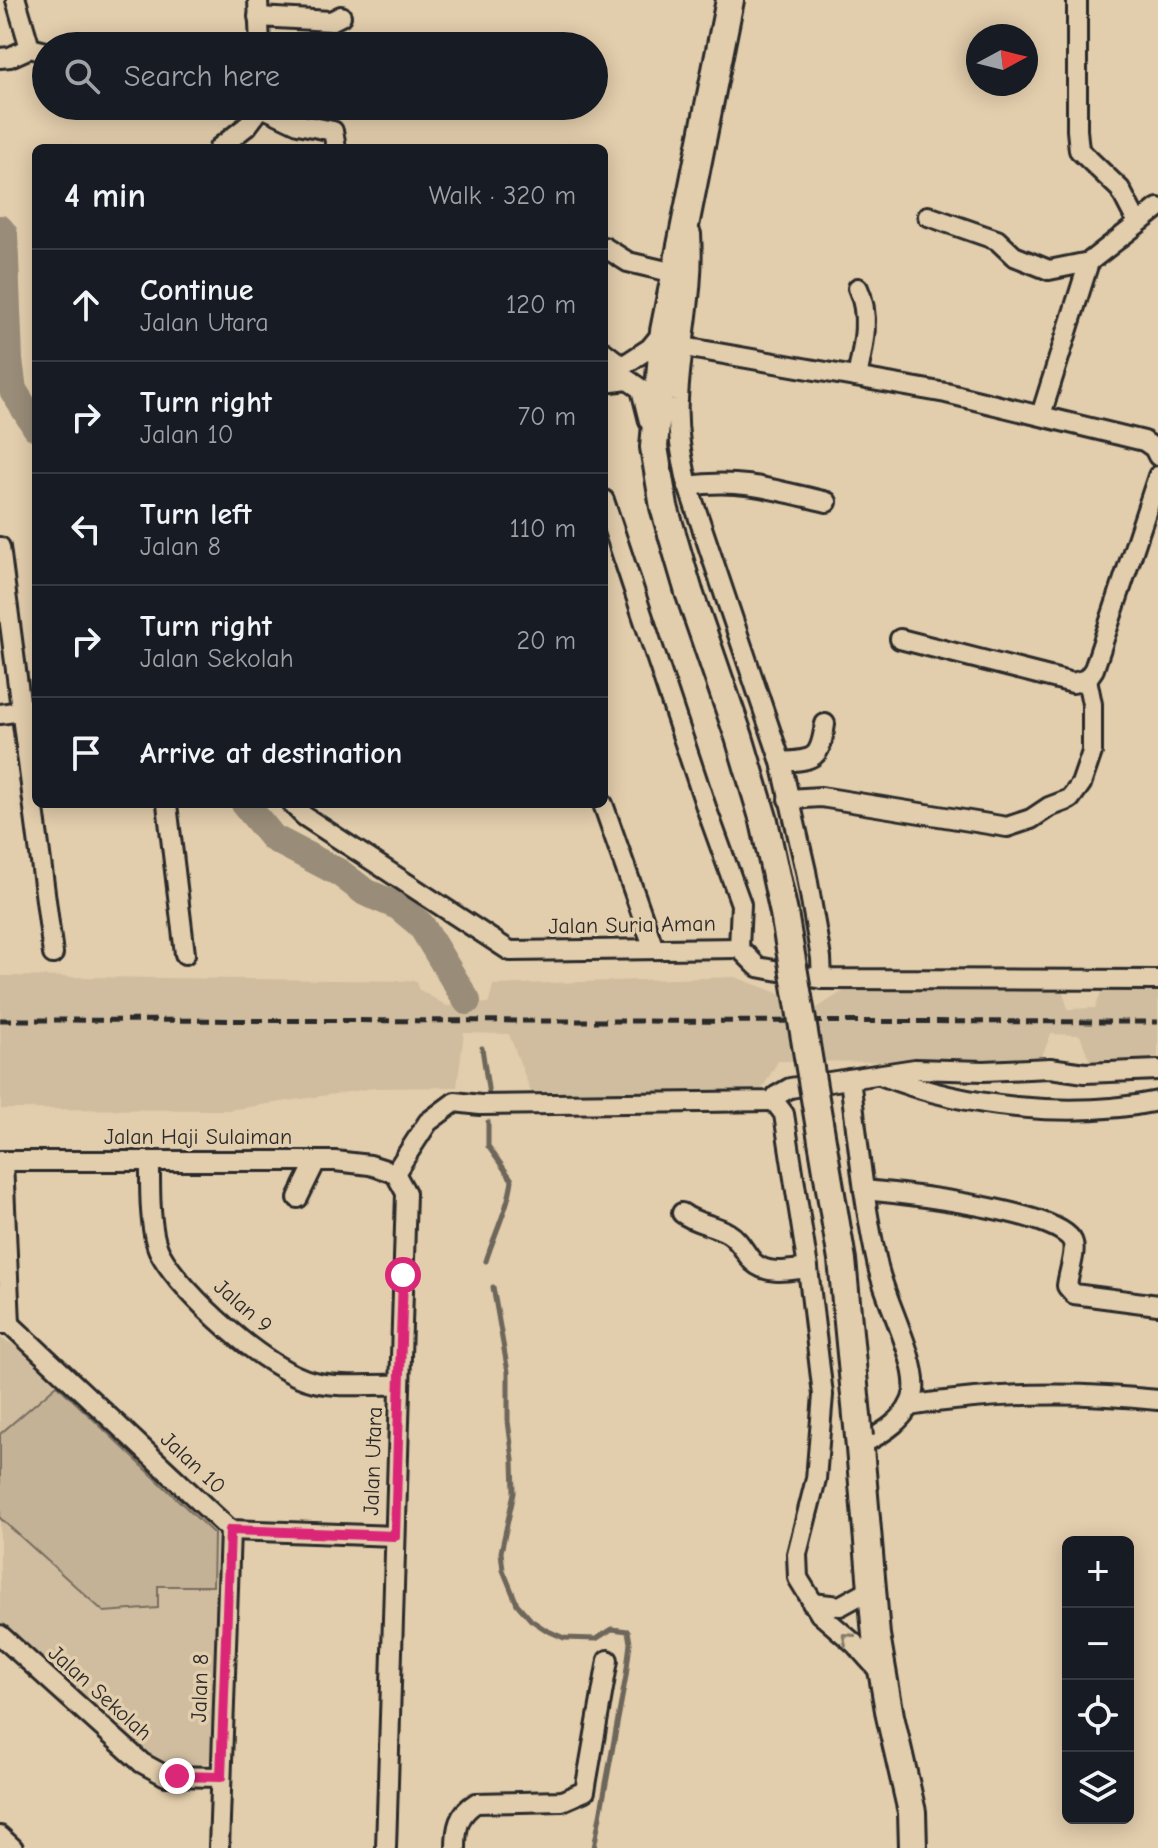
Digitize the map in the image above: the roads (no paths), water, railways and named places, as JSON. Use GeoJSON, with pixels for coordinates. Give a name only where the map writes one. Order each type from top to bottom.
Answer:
{"type":"FeatureCollection","features":[{"type":"Feature","properties":{"kind":"street"},"geometry":{"type":"LineString","coordinates":[[16,0],[32,36]]}},
{"type":"Feature","properties":{"kind":"street"},"geometry":{"type":"LineString","coordinates":[[730,0],[690,212],[675,273],[674,339],[680,446],[688,486],[781,762],[806,871],[822,979]]}},
{"type":"Feature","properties":{"kind":"street"},"geometry":{"type":"LineString","coordinates":[[1077,0],[1079,150],[1120,189],[1137,222]]}},
{"type":"Feature","properties":{"kind":"street"},"geometry":{"type":"LineString","coordinates":[[259,32],[258,8],[331,21],[341,16]]}},
{"type":"Feature","properties":{"kind":"street"},"geometry":{"type":"LineString","coordinates":[[0,58],[32,52]]}},
{"type":"Feature","properties":{"kind":"street"},"geometry":{"type":"LineString","coordinates":[[224,144],[252,120]]}},
{"type":"Feature","properties":{"kind":"street"},"geometry":{"type":"LineString","coordinates":[[290,120],[333,131],[335,144]]}},
{"type":"Feature","properties":{"kind":"street"},"geometry":{"type":"LineString","coordinates":[[928,216],[997,240],[1014,256],[1049,270],[1089,262],[1158,208]]}},
{"type":"Feature","properties":{"kind":"street"},"geometry":{"type":"LineString","coordinates":[[654,447],[674,339],[692,275],[690,212]]}},
{"type":"Feature","properties":{"kind":"street"},"geometry":{"type":"LineString","coordinates":[[608,250],[628,262],[675,273]]}},
{"type":"Feature","properties":{"kind":"street"},"geometry":{"type":"LineString","coordinates":[[1041,415],[1089,262]]}},
{"type":"Feature","properties":{"kind":"street"},"geometry":{"type":"LineString","coordinates":[[857,377],[864,344],[864,307],[858,288]]}},
{"type":"Feature","properties":{"kind":"street"},"geometry":{"type":"LineString","coordinates":[[608,376],[650,348],[674,339],[1041,415],[1144,441],[1154,448],[1158,456]]}},
{"type":"Feature","properties":{"kind":"street"},"geometry":{"type":"LineString","coordinates":[[608,355],[621,365]]}},
{"type":"Feature","properties":{"kind":"street"},"geometry":{"type":"LineString","coordinates":[[608,380],[628,380],[641,389],[664,507],[764,821],[784,913],[842,1260],[871,1589],[882,1674],[912,1812],[913,1848]]}},
{"type":"Feature","properties":{"kind":"street"},"geometry":{"type":"LineString","coordinates":[[900,639],[1073,683],[1087,679],[1094,669],[1158,476]]}},
{"type":"Feature","properties":{"kind":"street"},"geometry":{"type":"LineString","coordinates":[[688,486],[718,481],[742,483],[827,502]]}},
{"type":"Feature","properties":{"kind":"street","name":"Jalan Suria Aman"},"geometry":{"type":"LineString","coordinates":[[296,808],[510,951],[739,948],[741,904],[608,512]]}},
{"type":"Feature","properties":{"kind":"street"},"geometry":{"type":"LineString","coordinates":[[0,547],[32,740]]}},
{"type":"Feature","properties":{"kind":"street"},"geometry":{"type":"LineString","coordinates":[[788,799],[821,797],[1007,827],[1031,819],[1049,807],[1070,799],[1081,784],[1092,752],[1092,704],[1087,679]]}},
{"type":"Feature","properties":{"kind":"street"},"geometry":{"type":"LineString","coordinates":[[0,714],[29,710]]}},
{"type":"Feature","properties":{"kind":"street"},"geometry":{"type":"LineString","coordinates":[[781,762],[804,761],[817,755],[825,724]]}},
{"type":"Feature","properties":{"kind":"street"},"geometry":{"type":"LineString","coordinates":[[39,808],[53,954]]}},
{"type":"Feature","properties":{"kind":"street"},"geometry":{"type":"LineString","coordinates":[[167,808],[185,954]]}},
{"type":"Feature","properties":{"kind":"street"},"geometry":{"type":"LineString","coordinates":[[604,808],[654,949]]}},
{"type":"Feature","properties":{"kind":"street"},"geometry":{"type":"LineString","coordinates":[[739,948],[758,967],[822,979],[1158,980]]}},
{"type":"Feature","properties":{"kind":"street"},"geometry":{"type":"LineString","coordinates":[[774,1101],[776,1096],[790,1088],[915,1069],[970,1072],[1050,1068],[1085,1073],[1158,1070]]}},
{"type":"Feature","properties":{"kind":"street"},"geometry":{"type":"LineString","coordinates":[[880,1075],[909,1086],[989,1103],[1077,1112],[1158,1101]]}},
{"type":"Feature","properties":{"kind":"street"},"geometry":{"type":"LineString","coordinates":[[850,1079],[878,1269],[907,1351],[915,1389],[909,1406],[884,1433],[859,1441]]}},
{"type":"Feature","properties":{"kind":"street"},"geometry":{"type":"LineString","coordinates":[[395,1173],[428,1122],[455,1102],[480,1105],[774,1101]]}},
{"type":"Feature","properties":{"kind":"street"},"geometry":{"type":"LineString","coordinates":[[774,1101],[784,1114],[808,1268],[823,1395],[816,1479],[797,1554],[798,1578],[812,1603],[882,1674]]}},
{"type":"Feature","properties":{"kind":"street"},"geometry":{"type":"LineString","coordinates":[[2,1161],[5,1324]]}},
{"type":"Feature","properties":{"kind":"street","name":"Jalan Haji Sulaiman"},"geometry":{"type":"LineString","coordinates":[[2,1161],[316,1161],[370,1165],[395,1173]]}},
{"type":"Feature","properties":{"kind":"street"},"geometry":{"type":"LineString","coordinates":[[298,1198],[316,1161]]}},
{"type":"Feature","properties":{"kind":"street","name":"Jalan 9"},"geometry":{"type":"LineString","coordinates":[[150,1162],[150,1202],[159,1251],[175,1274],[218,1321],[296,1376],[315,1382],[400,1385]]}},
{"type":"Feature","properties":{"kind":"street","name":"Jalan Utara"},"geometry":{"type":"LineString","coordinates":[[386,1848],[406,1193],[395,1173]]}},
{"type":"Feature","properties":{"kind":"street"},"geometry":{"type":"LineString","coordinates":[[864,1190],[991,1207],[1057,1228],[1068,1234],[1074,1244],[1067,1286],[1074,1294],[1158,1305]]}},
{"type":"Feature","properties":{"kind":"street"},"geometry":{"type":"LineString","coordinates":[[682,1213],[691,1220],[726,1231],[753,1262],[764,1269],[780,1272],[808,1268]]}},
{"type":"Feature","properties":{"kind":"street","name":"Jalan 10"},"geometry":{"type":"LineString","coordinates":[[5,1324],[230,1530]]}},
{"type":"Feature","properties":{"kind":"street"},"geometry":{"type":"LineString","coordinates":[[909,1406],[949,1400],[1100,1394],[1158,1400]]}},
{"type":"Feature","properties":{"kind":"street"},"geometry":{"type":"LineString","coordinates":[[230,1530],[395,1536]]}},
{"type":"Feature","properties":{"kind":"street","name":"Jalan 8"},"geometry":{"type":"LineString","coordinates":[[219,1848],[230,1530]]}},
{"type":"Feature","properties":{"kind":"street"},"geometry":{"type":"LineString","coordinates":[[812,1603],[840,1606],[871,1589]]}},
{"type":"Feature","properties":{"kind":"street","name":"Jalan Sekolah"},"geometry":{"type":"LineString","coordinates":[[0,1635],[142,1763],[166,1776],[221,1777]]}},
{"type":"Feature","properties":{"kind":"street"},"geometry":{"type":"LineString","coordinates":[[456,1848],[456,1827],[465,1810],[476,1803],[562,1801],[585,1791],[608,1660]]}},
{"type":"Feature","properties":{"kind":"street"},"geometry":{"type":"LineString","coordinates":[[0,1836],[13,1848]]}},
{"type":"Feature","properties":{"kind":"waterway"},"geometry":{"type":"LineString","coordinates":[[0,229],[4,234],[13,390],[32,421]]}},
{"type":"Feature","properties":{"kind":"waterway"},"geometry":{"type":"LineString","coordinates":[[248,808],[273,838],[340,873],[365,892],[398,906],[421,925],[467,1001]]}},
{"type":"Feature","properties":{"kind":"waterway"},"geometry":{"type":"LineString","coordinates":[[482,1048],[489,1095]]}},
{"type":"Feature","properties":{"kind":"waterway"},"geometry":{"type":"LineString","coordinates":[[486,1261],[505,1210],[512,1180],[488,1146],[488,1122]]}},
{"type":"Feature","properties":{"kind":"waterway"},"geometry":{"type":"LineString","coordinates":[[493,1287],[508,1372],[508,1421],[513,1460],[514,1493],[501,1552],[503,1570],[517,1604],[531,1620],[546,1630],[564,1638],[596,1639],[612,1629],[628,1631],[630,1643],[626,1676],[594,1848]]}},
{"type":"Feature","properties":{"kind":"railway"},"geometry":{"type":"LineString","coordinates":[[0,1020],[1158,1022]]}}]}
